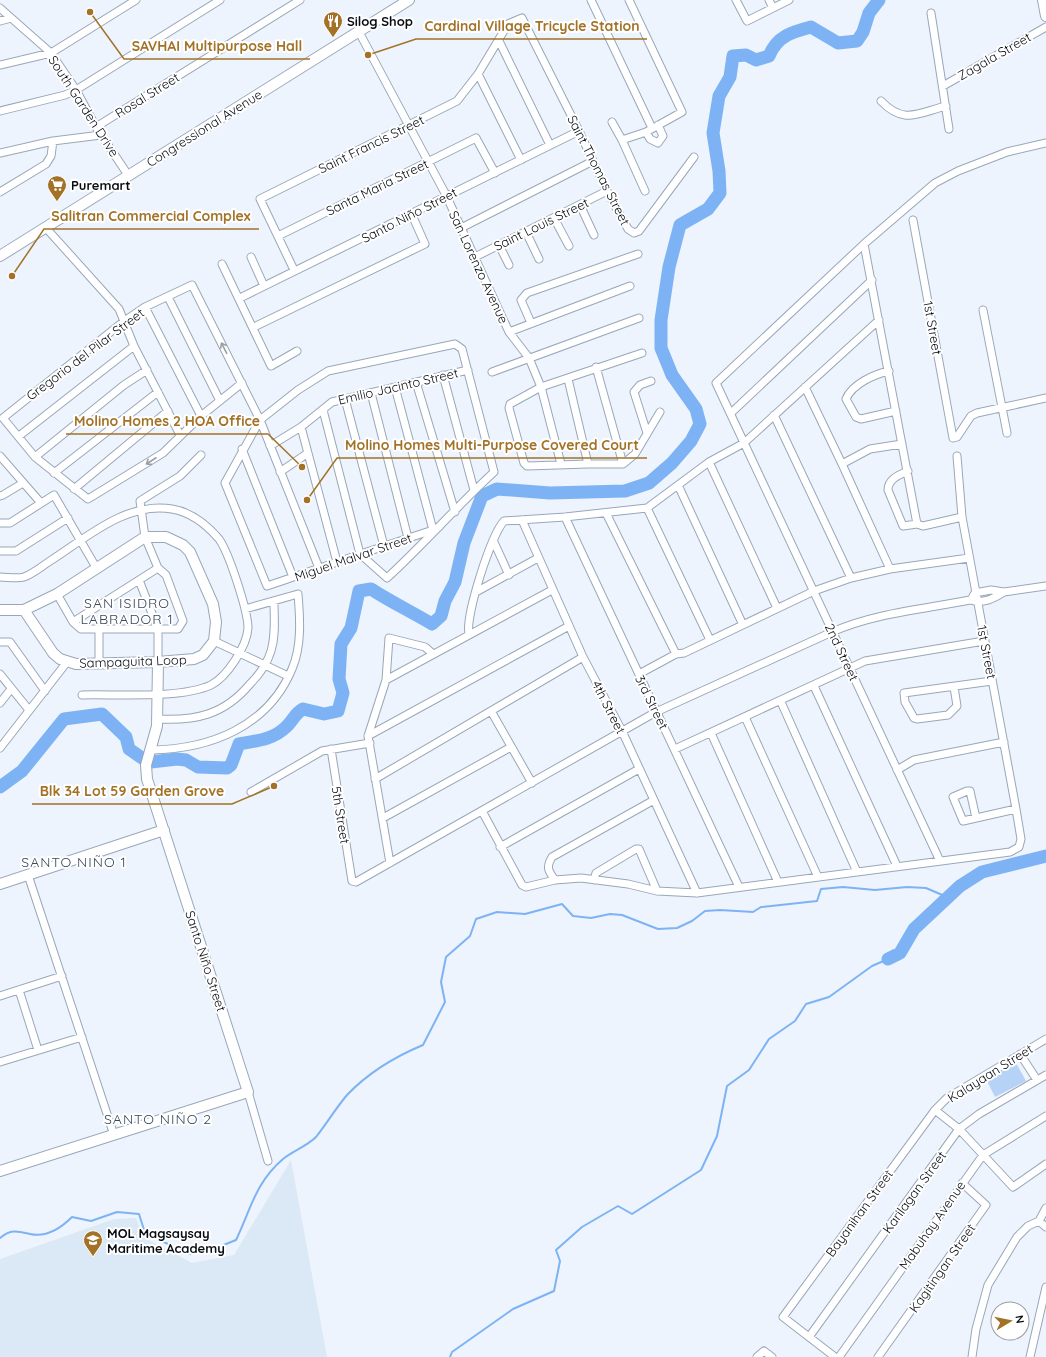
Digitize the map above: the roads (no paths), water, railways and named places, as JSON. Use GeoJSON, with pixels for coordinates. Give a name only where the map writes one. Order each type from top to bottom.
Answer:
{"type":"FeatureCollection","features":[{"type":"Feature","properties":{"kind":"street"},"geometry":{"type":"LineString","coordinates":[[0,65],[50,54],[136,0]]}},
{"type":"Feature","properties":{"kind":"street"},"geometry":{"type":"LineString","coordinates":[[0,111],[65,95],[76,90],[220,0]]}},
{"type":"Feature","properties":{"kind":"street","name":"Rosal Street"},"geometry":{"type":"LineString","coordinates":[[96,127],[300,0]]}},
{"type":"Feature","properties":{"kind":"street","name":"Congressional Avenue"},"geometry":{"type":"LineString","coordinates":[[0,256],[409,0]]}},
{"type":"Feature","properties":{"kind":"street"},"geometry":{"type":"LineString","coordinates":[[591,0],[652,128]]}},
{"type":"Feature","properties":{"kind":"street"},"geometry":{"type":"LineString","coordinates":[[622,140],[652,128],[682,112],[629,0]]}},
{"type":"Feature","properties":{"kind":"street"},"geometry":{"type":"LineString","coordinates":[[736,0],[747,21],[789,0]]}},
{"type":"Feature","properties":{"kind":"street"},"geometry":{"type":"LineString","coordinates":[[769,0],[773,8]]}},
{"type":"Feature","properties":{"kind":"street"},"geometry":{"type":"LineString","coordinates":[[1043,0],[1046,16]]}},
{"type":"Feature","properties":{"kind":"street","name":"South Garden Drive"},"geometry":{"type":"LineString","coordinates":[[0,8],[50,54],[76,90],[96,127],[128,175]]}},
{"type":"Feature","properties":{"kind":"street"},"geometry":{"type":"LineString","coordinates":[[931,13],[950,129]]}},
{"type":"Feature","properties":{"kind":"street"},"geometry":{"type":"LineString","coordinates":[[0,21],[11,18]]}},
{"type":"Feature","properties":{"kind":"street","name":"Saint Francis Street"},"geometry":{"type":"LineString","coordinates":[[294,270],[260,199],[457,101],[478,74],[508,24],[522,18]]}},
{"type":"Feature","properties":{"kind":"street","name":"Saint Thomas Street"},"geometry":{"type":"LineString","coordinates":[[522,18],[579,131],[607,191],[628,229],[634,233],[639,231],[694,157]]}},
{"type":"Feature","properties":{"kind":"street","name":"Zagala Street"},"geometry":{"type":"LineString","coordinates":[[943,86],[1046,27]]}},
{"type":"Feature","properties":{"kind":"street","name":"San Lorenzo Avenue"},"geometry":{"type":"LineString","coordinates":[[359,32],[446,195],[509,332],[529,358],[541,387],[561,464]]}},
{"type":"Feature","properties":{"kind":"street"},"geometry":{"type":"LineString","coordinates":[[499,41],[550,146]]}},
{"type":"Feature","properties":{"kind":"street"},"geometry":{"type":"LineString","coordinates":[[478,74],[521,160]]}},
{"type":"Feature","properties":{"kind":"street"},"geometry":{"type":"LineString","coordinates":[[881,101],[890,111],[901,116],[908,116],[946,106]]}},
{"type":"Feature","properties":{"kind":"street"},"geometry":{"type":"LineString","coordinates":[[612,122],[622,140],[645,191]]}},
{"type":"Feature","properties":{"kind":"street","name":"Santo Niño Street"},"geometry":{"type":"LineString","coordinates":[[240,298],[294,270],[412,215],[446,195],[495,173],[579,131]]}},
{"type":"Feature","properties":{"kind":"street"},"geometry":{"type":"LineString","coordinates":[[0,152],[53,141],[101,134]]}},
{"type":"Feature","properties":{"kind":"street","name":"Santa Maria Street"},"geometry":{"type":"LineString","coordinates":[[278,236],[476,138],[495,173]]}},
{"type":"Feature","properties":{"kind":"street"},"geometry":{"type":"LineString","coordinates":[[0,192],[46,164],[51,156],[53,141]]}},
{"type":"Feature","properties":{"kind":"street"},"geometry":{"type":"LineString","coordinates":[[917,524],[864,244],[939,180],[1007,152],[1046,143]]}},
{"type":"Feature","properties":{"kind":"street"},"geometry":{"type":"LineString","coordinates":[[461,228],[593,161]]}},
{"type":"Feature","properties":{"kind":"street","name":"Saint Louis Street"},"geometry":{"type":"LineString","coordinates":[[474,257],[607,191]]}},
{"type":"Feature","properties":{"kind":"street"},"geometry":{"type":"LineString","coordinates":[[580,205],[594,235]]}},
{"type":"Feature","properties":{"kind":"street"},"geometry":{"type":"LineString","coordinates":[[254,328],[425,244],[412,215]]}},
{"type":"Feature","properties":{"kind":"street"},"geometry":{"type":"LineString","coordinates":[[554,218],[569,246]]}},
{"type":"Feature","properties":{"kind":"street","name":"1st Street"},"geometry":{"type":"LineString","coordinates":[[913,220],[952,436],[955,439],[957,437],[971,416],[1000,408]]}},
{"type":"Feature","properties":{"kind":"street"},"geometry":{"type":"LineString","coordinates":[[46,228],[119,309],[134,346],[180,435]]}},
{"type":"Feature","properties":{"kind":"street"},"geometry":{"type":"LineString","coordinates":[[526,232],[539,259]]}},
{"type":"Feature","properties":{"kind":"street","name":"2nd Street"},"geometry":{"type":"LineString","coordinates":[[864,244],[716,383],[940,861]]}},
{"type":"Feature","properties":{"kind":"street"},"geometry":{"type":"LineString","coordinates":[[499,245],[509,264]]}},
{"type":"Feature","properties":{"kind":"street"},"geometry":{"type":"LineString","coordinates":[[531,323],[521,300],[527,293],[638,254]]}},
{"type":"Feature","properties":{"kind":"street"},"geometry":{"type":"LineString","coordinates":[[251,257],[264,286]]}},
{"type":"Feature","properties":{"kind":"street"},"geometry":{"type":"LineString","coordinates":[[222,264],[240,298],[271,366],[297,351]]}},
{"type":"Feature","properties":{"kind":"street"},"geometry":{"type":"LineString","coordinates":[[731,413],[872,280]]}},
{"type":"Feature","properties":{"kind":"street","name":"Gregorio del Pilar Street"},"geometry":{"type":"LineString","coordinates":[[19,436],[3,418],[123,322],[145,307],[192,285],[242,383]]}},
{"type":"Feature","properties":{"kind":"street"},"geometry":{"type":"LineString","coordinates":[[509,332],[630,286]]}},
{"type":"Feature","properties":{"kind":"street"},"geometry":{"type":"LineString","coordinates":[[168,297],[220,401]]}},
{"type":"Feature","properties":{"kind":"street"},"geometry":{"type":"LineString","coordinates":[[145,307],[201,416]]}},
{"type":"Feature","properties":{"kind":"street"},"geometry":{"type":"LineString","coordinates":[[983,310],[1000,408],[1007,433]]}},
{"type":"Feature","properties":{"kind":"street"},"geometry":{"type":"LineString","coordinates":[[492,372],[639,318]]}},
{"type":"Feature","properties":{"kind":"street"},"geometry":{"type":"LineString","coordinates":[[469,634],[469,621],[476,592],[493,540],[504,521],[565,517],[647,508],[709,462],[744,443],[879,320]]}},
{"type":"Feature","properties":{"kind":"street"},"geometry":{"type":"LineString","coordinates":[[293,577],[242,449],[260,420],[298,390],[328,371],[355,364],[455,344],[462,349],[494,472],[474,490],[454,512],[436,528],[387,578],[360,554],[323,410]]}},
{"type":"Feature","properties":{"kind":"street"},"geometry":{"type":"LineString","coordinates":[[134,346],[19,436],[35,457],[86,498],[90,498],[163,453],[201,416],[242,383],[260,420],[319,568]]}},
{"type":"Feature","properties":{"kind":"street"},"geometry":{"type":"LineString","coordinates":[[642,352],[596,367],[568,379],[541,387],[512,402],[509,408],[524,463],[527,466],[561,464],[622,464],[635,454],[660,412]]}},
{"type":"Feature","properties":{"kind":"street"},"geometry":{"type":"LineString","coordinates":[[596,367],[622,464]]}},
{"type":"Feature","properties":{"kind":"street"},"geometry":{"type":"LineString","coordinates":[[35,457],[124,385],[147,370]]}},
{"type":"Feature","properties":{"kind":"street","name":"Emilio Jacinto Street"},"geometry":{"type":"LineString","coordinates":[[270,446],[301,427],[332,402],[468,370]]}},
{"type":"Feature","properties":{"kind":"street"},"geometry":{"type":"LineString","coordinates":[[889,371],[873,375],[864,380],[846,398],[856,416],[861,419],[896,411]]}},
{"type":"Feature","properties":{"kind":"street"},"geometry":{"type":"LineString","coordinates":[[443,375],[474,490]]}},
{"type":"Feature","properties":{"kind":"street"},"geometry":{"type":"LineString","coordinates":[[568,379],[588,464]]}},
{"type":"Feature","properties":{"kind":"street"},"geometry":{"type":"LineString","coordinates":[[416,382],[454,512]]}},
{"type":"Feature","properties":{"kind":"street"},"geometry":{"type":"LineString","coordinates":[[647,433],[634,392],[640,385],[651,382]]}},
{"type":"Feature","properties":{"kind":"street"},"geometry":{"type":"LineString","coordinates":[[395,386],[436,528]]}},
{"type":"Feature","properties":{"kind":"street"},"geometry":{"type":"LineString","coordinates":[[805,387],[890,569]]}},
{"type":"Feature","properties":{"kind":"street"},"geometry":{"type":"LineString","coordinates":[[54,473],[158,392]]}},
{"type":"Feature","properties":{"kind":"street"},"geometry":{"type":"LineString","coordinates":[[371,393],[408,538]]}},
{"type":"Feature","properties":{"kind":"street"},"geometry":{"type":"LineString","coordinates":[[345,398],[384,546]]}},
{"type":"Feature","properties":{"kind":"street"},"geometry":{"type":"LineString","coordinates":[[1000,408],[1046,398]]}},
{"type":"Feature","properties":{"kind":"street"},"geometry":{"type":"LineString","coordinates":[[74,489],[168,411]]}},
{"type":"Feature","properties":{"kind":"street"},"geometry":{"type":"LineString","coordinates":[[774,415],[850,578]]}},
{"type":"Feature","properties":{"kind":"street"},"geometry":{"type":"LineString","coordinates":[[301,427],[337,562]]}},
{"type":"Feature","properties":{"kind":"street"},"geometry":{"type":"LineString","coordinates":[[842,464],[870,449],[902,444]]}},
{"type":"Feature","properties":{"kind":"street","name":"Miguel Malvar Street"},"geometry":{"type":"LineString","coordinates":[[242,449],[225,482],[268,586],[436,528]]}},
{"type":"Feature","properties":{"kind":"street"},"geometry":{"type":"LineString","coordinates":[[280,472],[308,453]]}},
{"type":"Feature","properties":{"kind":"street"},"geometry":{"type":"LineString","coordinates":[[57,594],[73,622],[81,629],[178,629],[183,621],[166,575],[158,568],[145,537],[140,510],[140,501],[180,476],[202,455]]}},
{"type":"Feature","properties":{"kind":"street"},"geometry":{"type":"LineString","coordinates":[[0,456],[41,503]]}},
{"type":"Feature","properties":{"kind":"street"},"geometry":{"type":"LineString","coordinates":[[957,456],[962,517],[975,593],[974,601]]}},
{"type":"Feature","properties":{"kind":"street"},"geometry":{"type":"LineString","coordinates":[[709,462],[777,608]]}},
{"type":"Feature","properties":{"kind":"street"},"geometry":{"type":"LineString","coordinates":[[908,471],[893,479],[888,485],[888,490],[903,526],[917,524],[923,526],[962,517]]}},
{"type":"Feature","properties":{"kind":"street"},"geometry":{"type":"LineString","coordinates":[[0,496],[3,496],[23,483]]}},
{"type":"Feature","properties":{"kind":"street"},"geometry":{"type":"LineString","coordinates":[[678,485],[743,625]]}},
{"type":"Feature","properties":{"kind":"street"},"geometry":{"type":"LineString","coordinates":[[0,523],[10,523],[54,495],[97,569]]}},
{"type":"Feature","properties":{"kind":"street"},"geometry":{"type":"LineString","coordinates":[[0,577],[24,577],[109,523],[134,511],[155,506],[174,509],[191,516],[206,525],[220,541],[239,587],[245,609],[248,629],[240,654],[224,676],[212,684],[182,693],[82,695]]}},
{"type":"Feature","properties":{"kind":"street"},"geometry":{"type":"LineString","coordinates":[[647,508],[710,640]]}},
{"type":"Feature","properties":{"kind":"street"},"geometry":{"type":"LineString","coordinates":[[606,513],[676,654]]}},
{"type":"Feature","properties":{"kind":"street","name":"3rd Street"},"geometry":{"type":"LineString","coordinates":[[565,517],[739,887]]}},
{"type":"Feature","properties":{"kind":"street"},"geometry":{"type":"LineString","coordinates":[[0,551],[16,552],[68,518]]}},
{"type":"Feature","properties":{"kind":"street","name":"4th Street"},"geometry":{"type":"LineString","coordinates":[[522,520],[583,657],[622,731],[697,893]]}},
{"type":"Feature","properties":{"kind":"street"},"geometry":{"type":"LineString","coordinates":[[0,610],[24,610],[57,594],[145,537],[166,537],[183,545],[190,552],[213,604],[216,622],[214,641],[288,676]]}},
{"type":"Feature","properties":{"kind":"street"},"geometry":{"type":"LineString","coordinates":[[493,540],[509,575]]}},
{"type":"Feature","properties":{"kind":"street"},"geometry":{"type":"LineString","coordinates":[[476,592],[538,558]]}},
{"type":"Feature","properties":{"kind":"street"},"geometry":{"type":"LineString","coordinates":[[639,674],[676,654],[684,653],[814,591],[850,578],[890,569],[969,558]]}},
{"type":"Feature","properties":{"kind":"street"},"geometry":{"type":"LineString","coordinates":[[73,622],[158,568]]}},
{"type":"Feature","properties":{"kind":"street"},"geometry":{"type":"LineString","coordinates":[[139,580],[158,629],[157,719],[150,752],[188,748],[231,733],[256,718],[279,694],[292,668],[298,642],[300,620],[298,594],[245,609]]}},
{"type":"Feature","properties":{"kind":"street"},"geometry":{"type":"LineString","coordinates":[[975,593],[991,590],[1004,592],[1046,586]]}},
{"type":"Feature","properties":{"kind":"street"},"geometry":{"type":"LineString","coordinates":[[386,680],[552,590]]}},
{"type":"Feature","properties":{"kind":"street"},"geometry":{"type":"LineString","coordinates":[[433,654],[425,647],[389,638],[386,680],[369,739],[390,863],[656,712],[852,623],[974,601],[993,599],[1004,592]]}},
{"type":"Feature","properties":{"kind":"street","name":"1st Street"},"geometry":{"type":"LineString","coordinates":[[940,861],[1010,852],[1019,847],[1021,839],[992,681],[974,601]]}},
{"type":"Feature","properties":{"kind":"street"},"geometry":{"type":"LineString","coordinates":[[157,719],[178,720],[196,718],[224,708],[240,696],[265,666],[272,649],[274,602]]}},
{"type":"Feature","properties":{"kind":"street","name":"Sampaguita Loop"},"geometry":{"type":"LineString","coordinates":[[24,610],[53,653],[67,662],[76,664],[158,662],[194,659],[203,655],[214,641]]}},
{"type":"Feature","properties":{"kind":"street"},"geometry":{"type":"LineString","coordinates":[[251,792],[322,751],[369,739],[569,626]]}},
{"type":"Feature","properties":{"kind":"street"},"geometry":{"type":"LineString","coordinates":[[99,630],[99,663]]}},
{"type":"Feature","properties":{"kind":"street"},"geometry":{"type":"LineString","coordinates":[[675,749],[780,702],[865,661],[984,641]]}},
{"type":"Feature","properties":{"kind":"street"},"geometry":{"type":"LineString","coordinates":[[0,642],[10,642],[45,691]]}},
{"type":"Feature","properties":{"kind":"street"},"geometry":{"type":"LineString","coordinates":[[375,779],[583,657]]}},
{"type":"Feature","properties":{"kind":"street"},"geometry":{"type":"LineString","coordinates":[[0,748],[67,662]]}},
{"type":"Feature","properties":{"kind":"street"},"geometry":{"type":"LineString","coordinates":[[0,674],[29,710]]}},
{"type":"Feature","properties":{"kind":"street"},"geometry":{"type":"LineString","coordinates":[[954,686],[957,706],[948,715],[917,719],[914,718],[905,702],[904,693],[954,686],[992,681]]}},
{"type":"Feature","properties":{"kind":"street"},"geometry":{"type":"LineString","coordinates":[[814,686],[897,866]]}},
{"type":"Feature","properties":{"kind":"street"},"geometry":{"type":"LineString","coordinates":[[0,703],[11,689]]}},
{"type":"Feature","properties":{"kind":"street"},"geometry":{"type":"LineString","coordinates":[[780,702],[857,872]]}},
{"type":"Feature","properties":{"kind":"street"},"geometry":{"type":"LineString","coordinates":[[491,711],[532,783]]}},
{"type":"Feature","properties":{"kind":"street"},"geometry":{"type":"LineString","coordinates":[[745,718],[818,877]]}},
{"type":"Feature","properties":{"kind":"street"},"geometry":{"type":"LineString","coordinates":[[710,733],[778,882]]}},
{"type":"Feature","properties":{"kind":"street"},"geometry":{"type":"LineString","coordinates":[[897,770],[914,760],[1004,742]]}},
{"type":"Feature","properties":{"kind":"street"},"geometry":{"type":"LineString","coordinates":[[383,818],[511,748]]}},
{"type":"Feature","properties":{"kind":"street","name":"5th Street"},"geometry":{"type":"LineString","coordinates":[[331,749],[352,881],[359,881],[390,863]]}},
{"type":"Feature","properties":{"kind":"street","name":"Santo Niño Street"},"geometry":{"type":"LineString","coordinates":[[150,752],[146,765],[147,779],[248,1092]]}},
{"type":"Feature","properties":{"kind":"street"},"geometry":{"type":"LineString","coordinates":[[500,847],[640,769]]}},
{"type":"Feature","properties":{"kind":"street"},"geometry":{"type":"LineString","coordinates":[[555,880],[548,872],[548,865],[552,857],[654,800]]}},
{"type":"Feature","properties":{"kind":"street"},"geometry":{"type":"LineString","coordinates":[[976,818],[1016,809]]}},
{"type":"Feature","properties":{"kind":"street"},"geometry":{"type":"LineString","coordinates":[[482,811],[500,847],[524,886],[555,880],[581,878],[628,884],[658,892],[697,893],[940,861]]}},
{"type":"Feature","properties":{"kind":"street"},"geometry":{"type":"LineString","coordinates":[[0,884],[164,830]]}},
{"type":"Feature","properties":{"kind":"street"},"geometry":{"type":"LineString","coordinates":[[594,880],[596,873],[636,849],[639,849],[658,892]]}},
{"type":"Feature","properties":{"kind":"street"},"geometry":{"type":"LineString","coordinates":[[28,875],[114,1135]]}},
{"type":"Feature","properties":{"kind":"street"},"geometry":{"type":"LineString","coordinates":[[0,996],[62,976]]}},
{"type":"Feature","properties":{"kind":"street"},"geometry":{"type":"LineString","coordinates":[[18,990],[38,1050]]}},
{"type":"Feature","properties":{"kind":"street"},"geometry":{"type":"LineString","coordinates":[[0,1062],[82,1037]]}},
{"type":"Feature","properties":{"kind":"street","name":"Kalayaan Street"},"geometry":{"type":"LineString","coordinates":[[935,1110],[947,1098],[1046,1039]]}},
{"type":"Feature","properties":{"kind":"street"},"geometry":{"type":"LineString","coordinates":[[1020,1054],[1037,1080]]}},
{"type":"Feature","properties":{"kind":"street","name":"Karilagan Street"},"geometry":{"type":"LineString","coordinates":[[809,1337],[960,1129],[978,1114],[1046,1075]]}},
{"type":"Feature","properties":{"kind":"street"},"geometry":{"type":"LineString","coordinates":[[0,1171],[248,1092],[268,1161]]}},
{"type":"Feature","properties":{"kind":"street"},"geometry":{"type":"LineString","coordinates":[[935,1110],[960,1129],[1013,1187],[1046,1164]]}},
{"type":"Feature","properties":{"kind":"street","name":"Bayanihan Street"},"geometry":{"type":"LineString","coordinates":[[809,1337],[783,1317],[935,1110]]}},
{"type":"Feature","properties":{"kind":"street","name":"Mabuhay Avenue"},"geometry":{"type":"LineString","coordinates":[[840,1357],[983,1155],[1046,1116]]}},
{"type":"Feature","properties":{"kind":"street","name":"Kagitingan Street"},"geometry":{"type":"LineString","coordinates":[[878,1357],[986,1205],[962,1183]]}},
{"type":"Feature","properties":{"kind":"street"},"geometry":{"type":"LineString","coordinates":[[972,1357],[976,1329],[988,1285],[1017,1237],[1028,1226],[1039,1221],[1046,1208]]}},
{"type":"Feature","properties":{"kind":"street"},"geometry":{"type":"LineString","coordinates":[[1039,1221],[1046,1227]]}},
{"type":"Feature","properties":{"kind":"street"},"geometry":{"type":"LineString","coordinates":[[1030,1357],[1046,1287]]}},
{"type":"Feature","properties":{"kind":"street"},"geometry":{"type":"LineString","coordinates":[[809,1337],[835,1357]]}},
{"type":"Feature","properties":{"kind":"street"},"geometry":{"type":"LineString","coordinates":[[759,1354],[764,1351],[772,1357]]}},
{"type":"Feature","properties":{"kind":"waterway"},"geometry":{"type":"LineString","coordinates":[[0,787],[22,771],[64,719],[102,714],[126,737],[129,749],[145,760],[151,762],[177,759],[186,760],[198,767],[227,768],[231,765],[239,744],[264,739],[275,735],[286,727],[303,709],[324,714],[338,711],[343,693],[339,679],[341,644],[351,628],[359,591],[371,589],[432,624],[441,616],[445,601],[455,582],[464,543],[482,496],[497,489],[550,493],[625,491],[649,483],[672,463],[691,441],[700,424],[696,409],[672,375],[661,348],[661,320],[669,267],[680,225],[708,209],[720,193],[719,171],[713,133],[719,96],[730,77],[733,56],[746,55],[756,60],[769,56],[772,49],[781,39],[791,33],[811,27],[838,43],[857,41],[863,32],[869,13],[879,0]]}},
{"type":"Feature","properties":{"kind":"waterway"},"geometry":{"type":"LineString","coordinates":[[888,959],[900,953],[914,929],[960,886],[982,872],[1046,856]]}},
{"type":"Feature","properties":{"kind":"waterway"},"geometry":{"type":"LineString","coordinates":[[0,1238],[11,1232],[42,1235],[53,1231],[72,1217],[91,1221],[117,1212],[139,1214],[145,1233],[189,1254],[216,1248],[236,1240],[260,1187],[274,1168],[287,1156],[316,1137],[347,1095],[364,1079],[392,1060],[423,1045],[445,1002],[441,982],[446,957],[470,936],[476,919],[497,912],[525,914],[562,904],[573,916],[591,918],[610,914],[622,915],[658,929],[677,928],[692,921],[705,911],[720,910],[753,912],[761,907],[817,901],[821,889],[843,887],[875,890],[907,887],[926,888],[947,897]]}},
{"type":"Feature","properties":{"kind":"waterway"},"geometry":{"type":"LineString","coordinates":[[450,1357],[452,1352],[513,1309],[554,1291],[560,1261],[556,1250],[582,1227],[618,1206],[632,1214],[701,1170],[717,1136],[727,1086],[749,1070],[769,1039],[795,1021],[806,1004],[829,997],[872,966],[888,959]]}},
{"type":"Feature","properties":{"kind":"place","name":"SAVHAI Multipurpose Hall"},"geometry":{"type":"Point","coordinates":[90,12]}},
{"type":"Feature","properties":{"kind":"place","name":"Silog Shop"},"geometry":{"type":"Point","coordinates":[333,38]}},
{"type":"Feature","properties":{"kind":"place","name":"Cardinal Village Tricycle Station"},"geometry":{"type":"Point","coordinates":[368,55]}},
{"type":"Feature","properties":{"kind":"place","name":"Puremart"},"geometry":{"type":"Point","coordinates":[57,202]}},
{"type":"Feature","properties":{"kind":"place","name":"Salitran Commercial Complex"},"geometry":{"type":"Point","coordinates":[12,276]}},
{"type":"Feature","properties":{"kind":"place","name":"Molino Homes 2 HOA Office"},"geometry":{"type":"Point","coordinates":[302,467]}},
{"type":"Feature","properties":{"kind":"place","name":"Molino Homes Multi-Purpose Covered Court"},"geometry":{"type":"Point","coordinates":[307,500]}},
{"type":"Feature","properties":{"kind":"place","name":"Blk 34 Lot 59 Garden Grove"},"geometry":{"type":"Point","coordinates":[274,786]}},
{"type":"Feature","properties":{"kind":"place","name":"MOL Magsaysay Maritime Academy"},"geometry":{"type":"Point","coordinates":[93,1257]}},
{"type":"Feature","properties":{"kind":"district","name":"SAN ISIDRO LABRADOR 1"},"geometry":{"type":"Point","coordinates":[127,612]}},
{"type":"Feature","properties":{"kind":"district","name":"SANTO NIÑO 1"},"geometry":{"type":"Point","coordinates":[74,862]}},
{"type":"Feature","properties":{"kind":"district","name":"SANTO NIÑO 2"},"geometry":{"type":"Point","coordinates":[158,1119]}}]}
